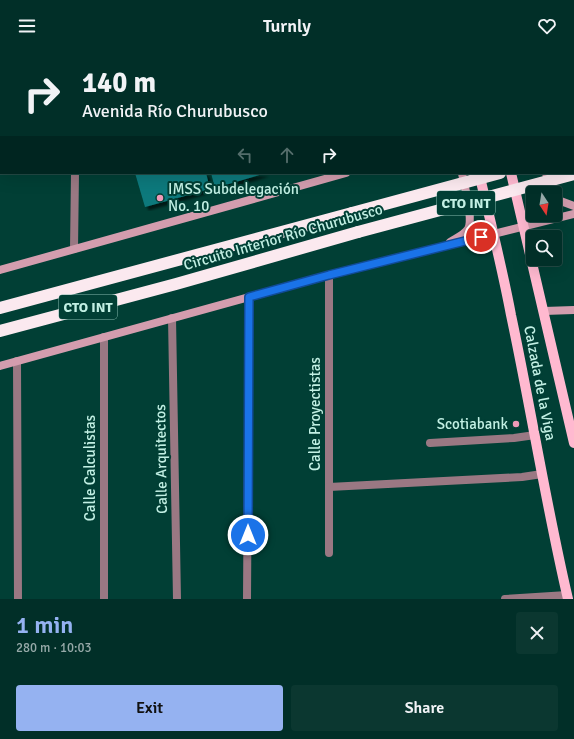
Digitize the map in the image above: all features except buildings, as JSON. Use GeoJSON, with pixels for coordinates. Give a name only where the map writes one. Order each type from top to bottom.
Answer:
{"type":"FeatureCollection","features":[{"type":"Feature","properties":{"kind":"highway","name":"Circuito Interior Río Churubusco"},"geometry":{"type":"LineString","coordinates":[[0,308],[496,174]]}},
{"type":"Feature","properties":{"kind":"highway","name":"Circuito Interior Río Churubusco"},"geometry":{"type":"LineString","coordinates":[[0,331],[574,174]]}},
{"type":"Feature","properties":{"kind":"main road"},"geometry":{"type":"LineString","coordinates":[[0,270],[342,174]]}},
{"type":"Feature","properties":{"kind":"main road"},"geometry":{"type":"LineString","coordinates":[[443,246],[464,234],[469,228],[471,218],[462,174]]}},
{"type":"Feature","properties":{"kind":"main road","name":"Calzada de la Viga"},"geometry":{"type":"LineString","coordinates":[[479,174],[511,314],[542,474],[568,597]]}},
{"type":"Feature","properties":{"kind":"main road","name":"Calzada de la Viga"},"geometry":{"type":"LineString","coordinates":[[511,174],[574,443]]}},
{"type":"Feature","properties":{"kind":"main road"},"geometry":{"type":"LineString","coordinates":[[546,174],[549,186]]}},
{"type":"Feature","properties":{"kind":"main road"},"geometry":{"type":"LineString","coordinates":[[562,202],[574,206]]}},
{"type":"Feature","properties":{"kind":"main road","name":"CTO INT"},"geometry":{"type":"LineString","coordinates":[[0,366],[329,275],[574,214]]}},
{"type":"Feature","properties":{"kind":"main road"},"geometry":{"type":"LineString","coordinates":[[544,311],[574,310]]}},
{"type":"Feature","properties":{"kind":"street"},"geometry":{"type":"LineString","coordinates":[[76,52],[82,52]]}},
{"type":"Feature","properties":{"kind":"street"},"geometry":{"type":"LineString","coordinates":[[74,249],[75,174]]}},
{"type":"Feature","properties":{"kind":"street","name":"Calle Proyectistas"},"geometry":{"type":"LineString","coordinates":[[329,275],[329,553]]}},
{"type":"Feature","properties":{"kind":"street"},"geometry":{"type":"LineString","coordinates":[[248,599],[249,297]]}},
{"type":"Feature","properties":{"kind":"street","name":"Calle Arquitectos"},"geometry":{"type":"LineString","coordinates":[[172,318],[177,599]]}},
{"type":"Feature","properties":{"kind":"street","name":"Calle Calculistas"},"geometry":{"type":"LineString","coordinates":[[104,337],[104,599]]}},
{"type":"Feature","properties":{"kind":"street"},"geometry":{"type":"LineString","coordinates":[[17,361],[18,599]]}},
{"type":"Feature","properties":{"kind":"street"},"geometry":{"type":"LineString","coordinates":[[430,443],[514,438],[535,435]]}},
{"type":"Feature","properties":{"kind":"street"},"geometry":{"type":"LineString","coordinates":[[329,487],[522,477],[542,474]]}},
{"type":"Feature","properties":{"kind":"street"},"geometry":{"type":"LineString","coordinates":[[506,599],[568,597]]}},
{"type":"Feature","properties":{"kind":"place","name":"IMSS Subdelegación No. 10"},"geometry":{"type":"Point","coordinates":[160,198]}},
{"type":"Feature","properties":{"kind":"place","name":"Scotiabank"},"geometry":{"type":"Point","coordinates":[516,424]}},
{"type":"Feature","properties":{"kind":"route"},"geometry":{"type":"LineString","coordinates":[[248,535],[249,297],[329,275],[481,237]]}}]}
